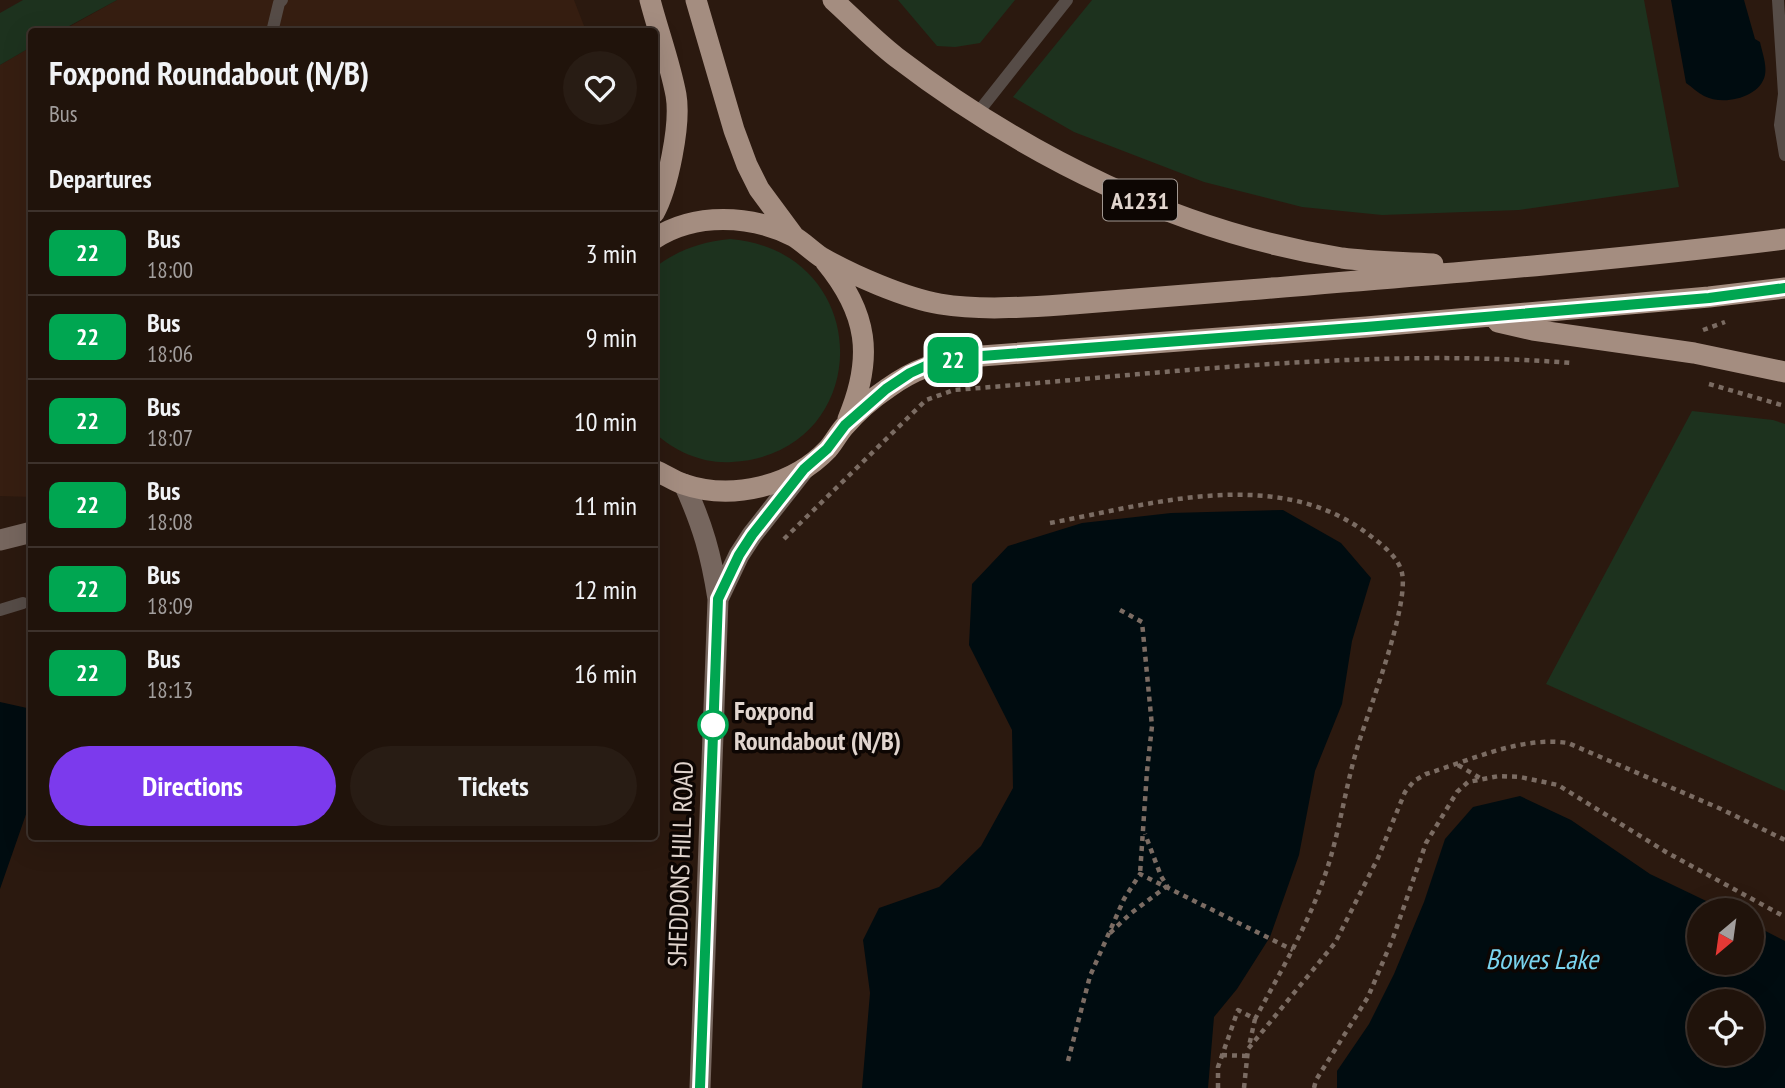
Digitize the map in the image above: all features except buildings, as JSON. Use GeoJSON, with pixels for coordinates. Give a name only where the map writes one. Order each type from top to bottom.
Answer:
{"type":"FeatureCollection","features":[{"type":"Feature","properties":{"kind":"highway"},"geometry":{"type":"LineString","coordinates":[[650,0],[657,28]]}},
{"type":"Feature","properties":{"kind":"highway"},"geometry":{"type":"LineString","coordinates":[[696,0],[747,165],[759,189],[794,237]]}},
{"type":"Feature","properties":{"kind":"highway","name":"A1231"},"geometry":{"type":"LineString","coordinates":[[833,0],[894,55],[976,115],[1044,156],[1116,190],[1215,227],[1266,242],[1343,258],[1500,269]]}},
{"type":"Feature","properties":{"kind":"highway"},"geometry":{"type":"LineString","coordinates":[[658,30],[676,98],[674,139],[662,198],[658,206]]}},
{"type":"Feature","properties":{"kind":"highway"},"geometry":{"type":"LineString","coordinates":[[658,236],[689,223],[723,219],[757,223],[794,237],[821,257],[845,285],[859,319],[863,340],[864,355],[859,392],[845,425]]}},
{"type":"Feature","properties":{"kind":"highway","name":"A1231"},"geometry":{"type":"LineString","coordinates":[[821,257],[886,288],[938,304],[981,307],[1127,300],[1500,269],[1785,239]]}},
{"type":"Feature","properties":{"kind":"highway"},"geometry":{"type":"LineString","coordinates":[[658,472],[684,484],[714,491],[737,491],[776,483],[804,469],[827,449],[845,425],[886,389],[910,373],[930,364],[968,357],[1709,298],[1785,288]]}},
{"type":"Feature","properties":{"kind":"highway"},"geometry":{"type":"LineString","coordinates":[[1478,317],[1533,330],[1694,353],[1785,372]]}},
{"type":"Feature","properties":{"kind":"street"},"geometry":{"type":"LineString","coordinates":[[718,599],[752,535],[804,469]]}},
{"type":"Feature","properties":{"kind":"street"},"geometry":{"type":"LineString","coordinates":[[684,484],[705,532],[718,599]]}},
{"type":"Feature","properties":{"kind":"street"},"geometry":{"type":"LineString","coordinates":[[0,540],[28,533]]}},
{"type":"Feature","properties":{"kind":"street","name":"SHEDDONS HILL ROAD"},"geometry":{"type":"LineString","coordinates":[[700,1088],[718,599]]}},
{"type":"Feature","properties":{"kind":"lane"},"geometry":{"type":"LineString","coordinates":[[273,28],[282,0]]}},
{"type":"Feature","properties":{"kind":"lane"},"geometry":{"type":"LineString","coordinates":[[976,115],[1067,0]]}},
{"type":"Feature","properties":{"kind":"lane"},"geometry":{"type":"LineString","coordinates":[[1778,0],[1784,94],[1780,125],[1785,155]]}},
{"type":"Feature","properties":{"kind":"lane"},"geometry":{"type":"LineString","coordinates":[[0,610],[23,603]]}},
{"type":"Feature","properties":{"kind":"path"},"geometry":{"type":"LineString","coordinates":[[782,540],[926,400],[954,390],[1363,358],[1438,357],[1578,364]]}},
{"type":"Feature","properties":{"kind":"path"},"geometry":{"type":"LineString","coordinates":[[1699,382],[1785,406]]}},
{"type":"Feature","properties":{"kind":"path"},"geometry":{"type":"LineString","coordinates":[[1050,523],[1203,496],[1281,497],[1312,505],[1353,523],[1395,558],[1402,574],[1396,623],[1356,751],[1329,865],[1313,909],[1255,1019],[1248,1049],[1244,1088]]}},
{"type":"Feature","properties":{"kind":"path"},"geometry":{"type":"LineString","coordinates":[[1068,1061],[1090,976],[1106,935],[1140,874],[1152,726],[1149,674],[1142,622],[1120,610]]}},
{"type":"Feature","properties":{"kind":"path"},"geometry":{"type":"LineString","coordinates":[[1248,1049],[1335,943],[1377,858],[1405,792],[1414,781],[1426,774],[1525,743],[1553,740],[1569,743],[1697,798],[1785,840]]}},
{"type":"Feature","properties":{"kind":"path"},"geometry":{"type":"LineString","coordinates":[[1457,764],[1481,779]]}},
{"type":"Feature","properties":{"kind":"path"},"geometry":{"type":"LineString","coordinates":[[1314,1088],[1316,1080],[1368,996],[1394,938],[1426,843],[1457,792],[1468,782],[1499,776],[1520,777],[1558,785],[1666,852],[1785,917]]}},
{"type":"Feature","properties":{"kind":"path"},"geometry":{"type":"LineString","coordinates":[[1144,830],[1167,886]]}},
{"type":"Feature","properties":{"kind":"path"},"geometry":{"type":"LineString","coordinates":[[1140,874],[1293,950]]}},
{"type":"Feature","properties":{"kind":"path"},"geometry":{"type":"LineString","coordinates":[[1106,935],[1167,886]]}},
{"type":"Feature","properties":{"kind":"path"},"geometry":{"type":"LineString","coordinates":[[1217,1088],[1218,1067],[1238,1010],[1255,1019]]}},
{"type":"Feature","properties":{"kind":"path"},"geometry":{"type":"LineString","coordinates":[[1222,1055],[1247,1056]]}},
{"type":"Feature","properties":{"kind":"shaded area"},"geometry":{"type":"Polygon","coordinates":[[[117,0],[574,0],[585,28],[67,28],[117,0]]]}},
{"type":"Feature","properties":{"kind":"shaded area"},"geometry":{"type":"Polygon","coordinates":[[[28,49],[28,497],[0,496],[0,65],[28,49]]]}},
{"type":"Feature","properties":{"kind":"green space"},"geometry":{"type":"Polygon","coordinates":[[[23,0],[117,0],[66,28],[28,28],[28,49],[0,65],[0,13],[23,0]]]}},
{"type":"Feature","properties":{"kind":"green space"},"geometry":{"type":"Polygon","coordinates":[[[898,0],[1015,0],[980,43],[955,47],[937,46],[898,0]]]}},
{"type":"Feature","properties":{"kind":"green space"},"geometry":{"type":"Polygon","coordinates":[[[1092,0],[1644,0],[1679,187],[1519,210],[1382,215],[1302,207],[1204,182],[1074,132],[1013,97],[1092,0]]]}},
{"type":"Feature","properties":{"kind":"green space"},"geometry":{"type":"Polygon","coordinates":[[[730,239],[778,252],[813,278],[833,313],[840,352],[833,391],[813,426],[779,451],[732,462],[701,459],[672,446],[658,435],[658,265],[672,256],[709,242],[730,239]]]}},
{"type":"Feature","properties":{"kind":"green space"},"geometry":{"type":"Polygon","coordinates":[[[1692,411],[1773,420],[1785,424],[1785,791],[1546,684],[1692,411]]]}},
{"type":"Feature","properties":{"kind":"water"},"geometry":{"type":"Polygon","coordinates":[[[1671,0],[1744,0],[1765,62],[1762,83],[1740,98],[1721,100],[1704,96],[1686,83],[1671,0]]]}},
{"type":"Feature","properties":{"kind":"water"},"geometry":{"type":"Polygon","coordinates":[[[1283,510],[1341,543],[1371,578],[1352,641],[1342,704],[1315,771],[1299,855],[1270,937],[1237,989],[1214,1017],[1208,1088],[862,1088],[870,993],[863,940],[879,908],[939,887],[981,846],[1013,788],[1012,730],[969,645],[972,584],[1008,546],[1082,523],[1171,513],[1283,510]]]}},
{"type":"Feature","properties":{"kind":"water"},"geometry":{"type":"Polygon","coordinates":[[[0,702],[28,709],[28,809],[0,889],[0,702]]]}},
{"type":"Feature","properties":{"kind":"water","name":"Bowes Lake"},"geometry":{"type":"Polygon","coordinates":[[[1520,796],[1571,820],[1650,874],[1700,898],[1687,898],[1687,975],[1764,975],[1764,930],[1785,941],[1785,1088],[1337,1088],[1337,1071],[1369,1024],[1394,974],[1424,902],[1445,839],[1473,807],[1520,796]]]}},
{"type":"Feature","properties":{"kind":"bus line","name":"22"},"geometry":{"type":"LineString","coordinates":[[700,1088],[718,599],[752,535],[804,469],[827,449],[845,425],[886,389],[930,364],[968,357],[1366,327],[1709,298],[1785,288]]}},
{"type":"Feature","properties":{"kind":"place","name":"Foxpond Roundabout (N/B)"},"geometry":{"type":"Point","coordinates":[713,725]}}]}
